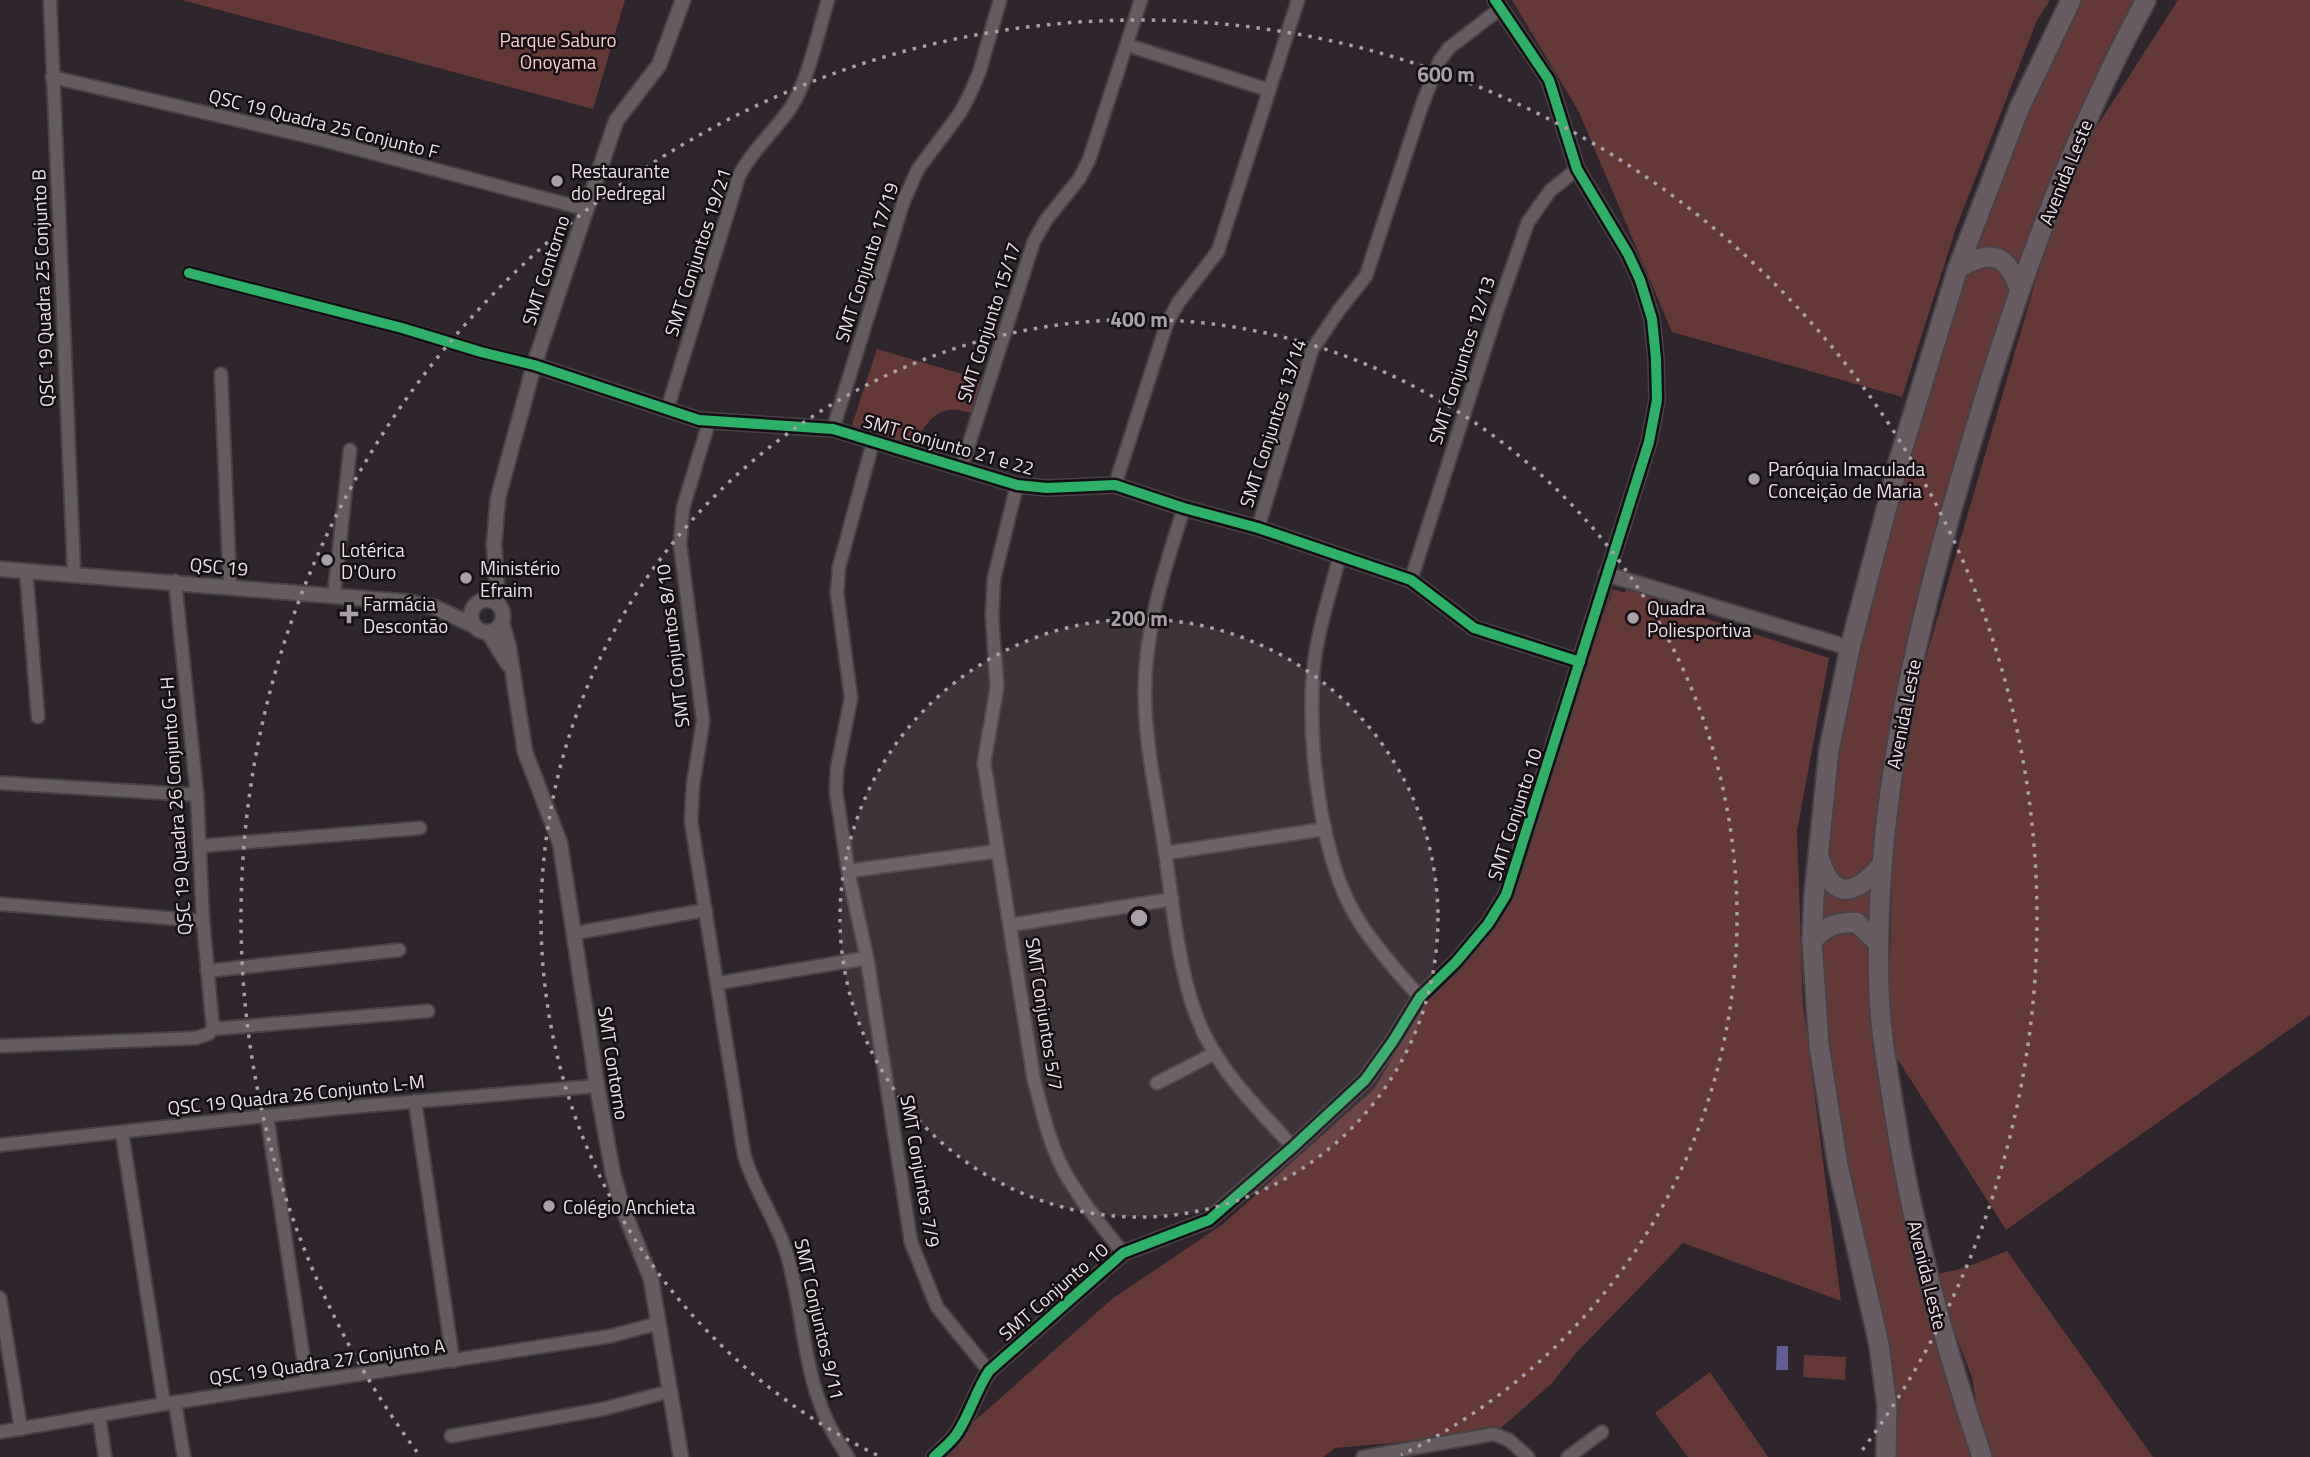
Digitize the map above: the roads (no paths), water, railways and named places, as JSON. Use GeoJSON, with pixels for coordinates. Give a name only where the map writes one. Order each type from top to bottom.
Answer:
{"type":"FeatureCollection","features":[{"type":"Feature","properties":{"kind":"main road"},"geometry":{"type":"LineString","coordinates":[[1886,1457],[1887,1406],[1880,1357],[1838,1166],[1819,1045],[1812,941],[1817,853],[1829,750],[1850,649],[1900,457],[1958,268],[2019,109],[2071,0]]}},
{"type":"Feature","properties":{"kind":"main road","name":"Avenida Leste"},"geometry":{"type":"LineString","coordinates":[[1982,1457],[1943,1337],[1917,1238],[1898,1143],[1884,1049],[1878,943],[1887,805],[1895,746],[1949,517],[2019,288],[2080,132],[2146,0]]}},
{"type":"Feature","properties":{"kind":"main road"},"geometry":{"type":"LineString","coordinates":[[1958,268],[1981,257],[1993,256],[2013,271],[2019,288]]}},
{"type":"Feature","properties":{"kind":"main road"},"geometry":{"type":"LineString","coordinates":[[1817,853],[1829,881],[1845,889],[1853,889],[1866,883],[1881,866]]}},
{"type":"Feature","properties":{"kind":"main road"},"geometry":{"type":"LineString","coordinates":[[1812,941],[1823,930],[1837,923],[1856,922],[1878,943]]}},
{"type":"Feature","properties":{"kind":"street","name":"QSC 19 Quadra 25 Conjunto B"},"geometry":{"type":"LineString","coordinates":[[50,0],[74,573]]}},
{"type":"Feature","properties":{"kind":"street","name":"SMT Contorno"},"geometry":{"type":"LineString","coordinates":[[486,603],[495,570],[494,530],[498,498],[534,365],[615,121],[662,59],[682,0]]}},
{"type":"Feature","properties":{"kind":"street","name":"SMT Conjuntos 19/21"},"geometry":{"type":"LineString","coordinates":[[667,410],[739,176],[746,162],[784,117],[797,96],[828,0]]}},
{"type":"Feature","properties":{"kind":"street","name":"SMT Conjunto 15/17"},"geometry":{"type":"LineString","coordinates":[[961,469],[1031,250],[1046,220],[1079,178],[1089,160],[1141,0]]}},
{"type":"Feature","properties":{"kind":"street"},"geometry":{"type":"LineString","coordinates":[[1115,485],[1167,323],[1178,303],[1218,251],[1298,0]]}},
{"type":"Feature","properties":{"kind":"street","name":"SMT Conjunto 17/19"},"geometry":{"type":"LineString","coordinates":[[833,429],[904,200],[918,169],[960,113],[970,94],[979,73],[995,1]]}},
{"type":"Feature","properties":{"kind":"street"},"geometry":{"type":"LineString","coordinates":[[1498,4],[1549,80],[1577,169]]}},
{"type":"Feature","properties":{"kind":"street","name":"SMT Conjuntos 13/14"},"geometry":{"type":"LineString","coordinates":[[1258,528],[1312,350],[1366,276],[1422,105],[1440,60],[1449,48],[1498,4]]}},
{"type":"Feature","properties":{"kind":"street"},"geometry":{"type":"LineString","coordinates":[[1127,45],[1269,90]]}},
{"type":"Feature","properties":{"kind":"street","name":"QSC 19 Quadra 25 Conjunto F"},"geometry":{"type":"LineString","coordinates":[[52,77],[319,139],[585,209]]}},
{"type":"Feature","properties":{"kind":"street","name":"SMT Conjunto 10"},"geometry":{"type":"LineString","coordinates":[[934,1457],[956,1435],[976,1391],[989,1371],[1123,1253],[1209,1220],[1365,1080],[1420,997],[1488,924],[1506,895],[1649,442],[1657,400],[1652,319],[1640,280],[1628,254],[1577,169]]}},
{"type":"Feature","properties":{"kind":"street","name":"SMT Conjuntos 12/13"},"geometry":{"type":"LineString","coordinates":[[1411,580],[1511,266],[1528,222],[1550,191],[1577,169]]}},
{"type":"Feature","properties":{"kind":"street"},"geometry":{"type":"LineString","coordinates":[[190,273],[534,365]]}},
{"type":"Feature","properties":{"kind":"street","name":"SMT Conjunto 21 e 22"},"geometry":{"type":"LineString","coordinates":[[534,365],[709,422],[833,429],[1017,485],[1047,488],[1115,485],[1184,508],[1258,528],[1411,580],[1474,628],[1580,662]]}},
{"type":"Feature","properties":{"kind":"street"},"geometry":{"type":"LineString","coordinates":[[221,374],[230,586]]}},
{"type":"Feature","properties":{"kind":"street","name":"SMT Conjuntos 8/10"},"geometry":{"type":"LineString","coordinates":[[709,422],[683,508],[680,544],[703,721],[691,814],[718,983]]}},
{"type":"Feature","properties":{"kind":"street","name":"SMT Conjuntos 7/9"},"geometry":{"type":"LineString","coordinates":[[873,442],[839,567],[837,593],[851,698],[837,769],[836,791],[848,871],[867,958],[911,1242],[937,1307],[989,1371]]}},
{"type":"Feature","properties":{"kind":"street"},"geometry":{"type":"LineString","coordinates":[[334,595],[350,450]]}},
{"type":"Feature","properties":{"kind":"street","name":"SMT Conjuntos 5/7"},"geometry":{"type":"LineString","coordinates":[[1017,485],[994,578],[997,687],[984,763],[1034,1080],[1048,1130],[1062,1168],[1123,1253]]}},
{"type":"Feature","properties":{"kind":"street"},"geometry":{"type":"LineString","coordinates":[[1184,508],[1157,596],[1147,656],[1144,698],[1147,741],[1172,899],[1187,984],[1198,1020],[1215,1053],[1250,1099],[1293,1147]]}},
{"type":"Feature","properties":{"kind":"street"},"geometry":{"type":"LineString","coordinates":[[1340,555],[1321,625],[1313,673],[1315,758],[1325,830],[1341,886],[1357,918],[1388,962],[1420,997]]}},
{"type":"Feature","properties":{"kind":"street","name":"QSC 19"},"geometry":{"type":"LineString","coordinates":[[0,569],[409,602],[433,607],[475,626]]}},
{"type":"Feature","properties":{"kind":"street"},"geometry":{"type":"LineString","coordinates":[[26,570],[38,717]]}},
{"type":"Feature","properties":{"kind":"street"},"geometry":{"type":"LineString","coordinates":[[1606,574],[1850,649]]}},
{"type":"Feature","properties":{"kind":"street","name":"QSC 19 Quadra 26 Conjunto G-H"},"geometry":{"type":"LineString","coordinates":[[174,581],[197,795],[203,921],[213,1029]]}},
{"type":"Feature","properties":{"kind":"street"},"geometry":{"type":"LineString","coordinates":[[486,603],[503,614],[502,623],[488,632],[475,626],[471,616],[486,603]]}},
{"type":"Feature","properties":{"kind":"street","name":"QSC 19"},"geometry":{"type":"LineString","coordinates":[[433,607],[486,603]]}},
{"type":"Feature","properties":{"kind":"street","name":"SMT Contorno"},"geometry":{"type":"LineString","coordinates":[[502,623],[509,648],[525,752],[560,843],[597,1086],[617,1189],[647,1266],[681,1457]]}},
{"type":"Feature","properties":{"kind":"street","name":"SMT Contorno"},"geometry":{"type":"LineString","coordinates":[[488,632],[506,659],[512,676]]}},
{"type":"Feature","properties":{"kind":"street"},"geometry":{"type":"LineString","coordinates":[[0,783],[197,795]]}},
{"type":"Feature","properties":{"kind":"street"},"geometry":{"type":"LineString","coordinates":[[201,846],[420,828]]}},
{"type":"Feature","properties":{"kind":"street"},"geometry":{"type":"LineString","coordinates":[[1166,853],[1325,830]]}},
{"type":"Feature","properties":{"kind":"street"},"geometry":{"type":"LineString","coordinates":[[848,871],[998,851]]}},
{"type":"Feature","properties":{"kind":"street"},"geometry":{"type":"LineString","coordinates":[[1011,925],[1172,899]]}},
{"type":"Feature","properties":{"kind":"street"},"geometry":{"type":"LineString","coordinates":[[0,904],[203,921]]}},
{"type":"Feature","properties":{"kind":"street"},"geometry":{"type":"LineString","coordinates":[[575,933],[706,910]]}},
{"type":"Feature","properties":{"kind":"street"},"geometry":{"type":"LineString","coordinates":[[207,971],[399,950]]}},
{"type":"Feature","properties":{"kind":"street"},"geometry":{"type":"LineString","coordinates":[[718,983],[867,958]]}},
{"type":"Feature","properties":{"kind":"street","name":"SMT Conjuntos 9/11"},"geometry":{"type":"LineString","coordinates":[[718,983],[744,1154],[750,1177],[780,1235],[788,1257],[807,1364],[822,1413],[848,1457]]}},
{"type":"Feature","properties":{"kind":"street"},"geometry":{"type":"LineString","coordinates":[[0,1046],[196,1038],[213,1029],[428,1011]]}},
{"type":"Feature","properties":{"kind":"street"},"geometry":{"type":"LineString","coordinates":[[1157,1083],[1215,1053]]}},
{"type":"Feature","properties":{"kind":"street","name":"QSC 19 Quadra 26 Conjunto L-M"},"geometry":{"type":"LineString","coordinates":[[0,1145],[415,1101],[597,1086]]}},
{"type":"Feature","properties":{"kind":"street"},"geometry":{"type":"LineString","coordinates":[[415,1101],[453,1362]]}},
{"type":"Feature","properties":{"kind":"street"},"geometry":{"type":"LineString","coordinates":[[267,1116],[307,1382]]}},
{"type":"Feature","properties":{"kind":"street"},"geometry":{"type":"LineString","coordinates":[[122,1133],[170,1403],[184,1457]]}},
{"type":"Feature","properties":{"kind":"street"},"geometry":{"type":"LineString","coordinates":[[0,1298],[21,1429]]}},
{"type":"Feature","properties":{"kind":"street","name":"QSC 19 Quadra 27 Conjunto A"},"geometry":{"type":"LineString","coordinates":[[0,1432],[170,1403],[611,1336],[659,1323]]}},
{"type":"Feature","properties":{"kind":"street"},"geometry":{"type":"LineString","coordinates":[[451,1436],[603,1409],[671,1391]]}},
{"type":"Feature","properties":{"kind":"street"},"geometry":{"type":"LineString","coordinates":[[99,1415],[105,1457]]}},
{"type":"Feature","properties":{"kind":"street"},"geometry":{"type":"LineString","coordinates":[[1568,1457],[1602,1432]]}},
{"type":"Feature","properties":{"kind":"street"},"geometry":{"type":"LineString","coordinates":[[1363,1457],[1494,1434],[1509,1440],[1528,1457]]}},
{"type":"Feature","properties":{"kind":"place","name":"Restaurante do Pedregal"},"geometry":{"type":"Point","coordinates":[557,181]}},
{"type":"Feature","properties":{"kind":"place","name":"Paróquia Imaculada Conceição de Maria"},"geometry":{"type":"Point","coordinates":[1754,479]}},
{"type":"Feature","properties":{"kind":"place","name":"Lotérica D'Ouro"},"geometry":{"type":"Point","coordinates":[327,560]}},
{"type":"Feature","properties":{"kind":"place","name":"Ministério Efraim"},"geometry":{"type":"Point","coordinates":[466,578]}},
{"type":"Feature","properties":{"kind":"place","name":"Farmácia Descontão"},"geometry":{"type":"Point","coordinates":[349,614]}},
{"type":"Feature","properties":{"kind":"place","name":"Quadra Poliesportiva"},"geometry":{"type":"Point","coordinates":[1633,618]}},
{"type":"Feature","properties":{"kind":"place","name":"Colégio Anchieta"},"geometry":{"type":"Point","coordinates":[549,1206]}},
{"type":"Feature","properties":{"kind":"park label","name":"Parque Saburo Onoyama"},"geometry":{"type":"Point","coordinates":[558,50]}}]}
